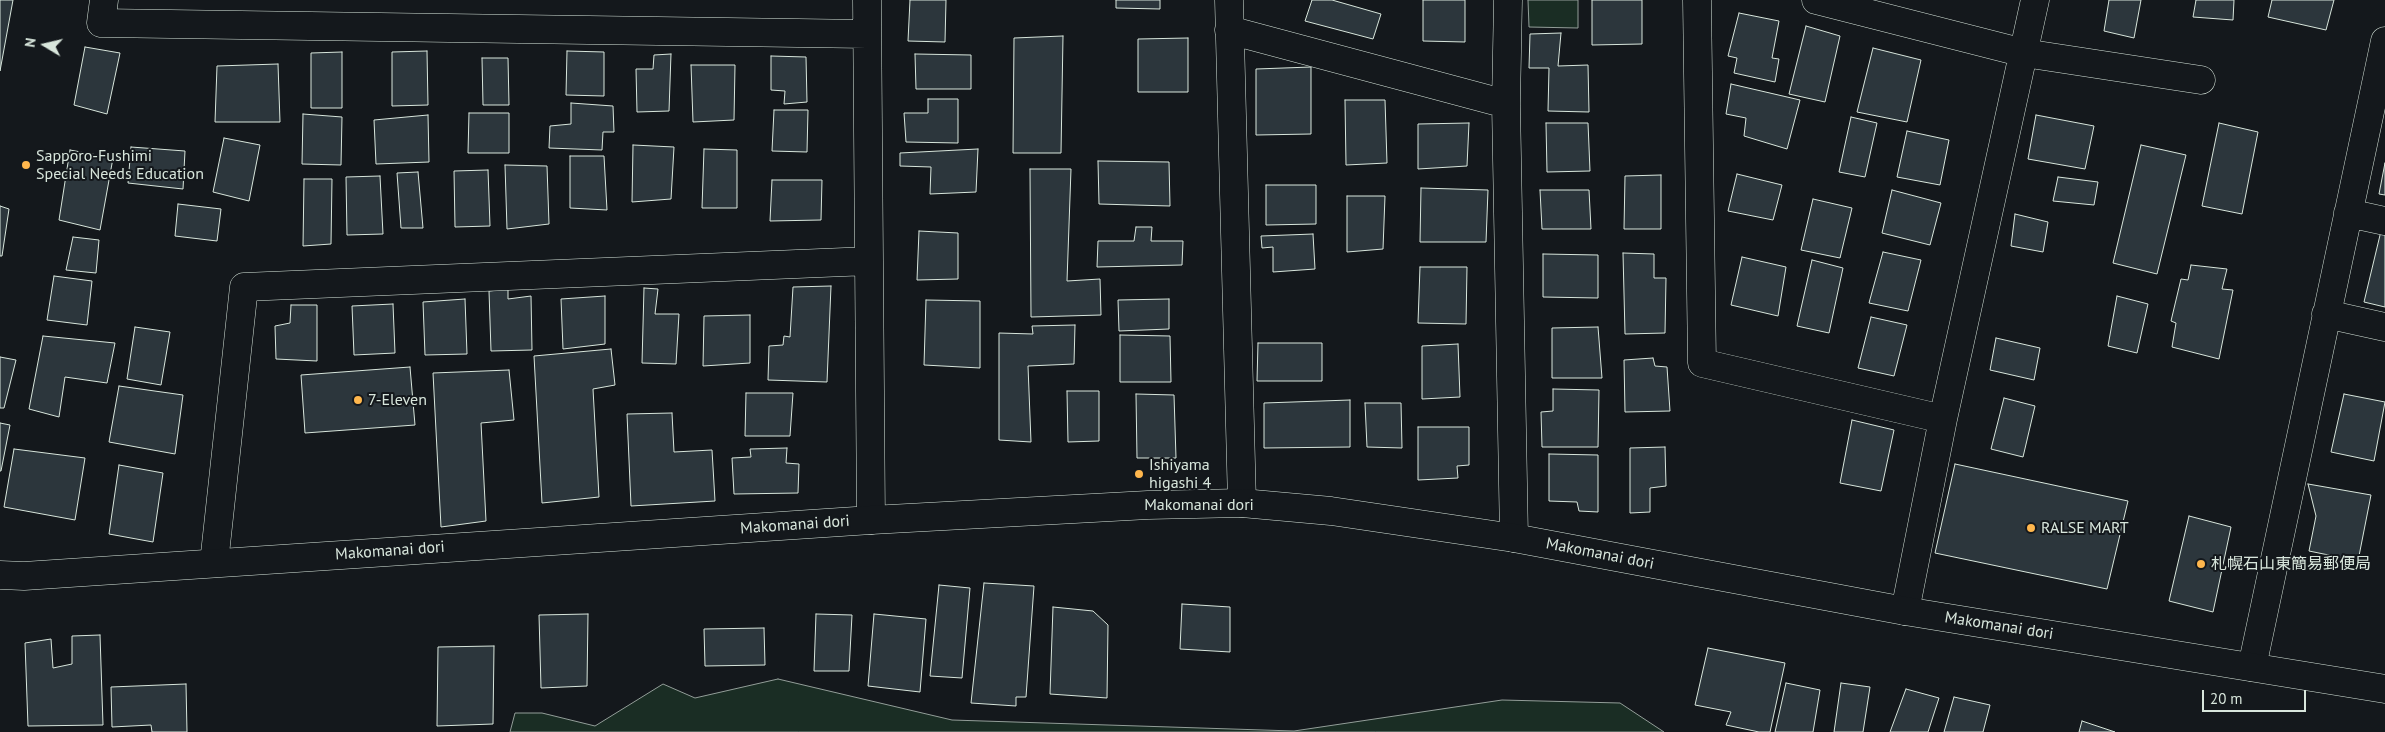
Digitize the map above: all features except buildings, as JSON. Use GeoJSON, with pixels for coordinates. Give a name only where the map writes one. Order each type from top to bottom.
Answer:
{"type":"FeatureCollection","features":[{"type":"Feature","properties":{"kind":"main road"},"geometry":{"type":"LineString","coordinates":[[104,0],[101,23],[867,34]]}},
{"type":"Feature","properties":{"kind":"main road"},"geometry":{"type":"LineString","coordinates":[[867,0],[871,520]]}},
{"type":"Feature","properties":{"kind":"main road"},"geometry":{"type":"LineString","coordinates":[[1229,0],[1242,503]]}},
{"type":"Feature","properties":{"kind":"main road"},"geometry":{"type":"LineString","coordinates":[[1508,0],[1506,104],[1514,538]]}},
{"type":"Feature","properties":{"kind":"main road"},"geometry":{"type":"LineString","coordinates":[[1697,0],[1702,363],[1943,419]]}},
{"type":"Feature","properties":{"kind":"main road"},"geometry":{"type":"LineString","coordinates":[[1816,0],[2024,53],[2201,80]]}},
{"type":"Feature","properties":{"kind":"main road"},"geometry":{"type":"LineString","coordinates":[[1905,611],[1943,419],[2035,0]]}},
{"type":"Feature","properties":{"kind":"main road"},"geometry":{"type":"LineString","coordinates":[[1229,30],[1506,104]]}},
{"type":"Feature","properties":{"kind":"main road"},"geometry":{"type":"LineString","coordinates":[[2252,667],[2385,41]]}},
{"type":"Feature","properties":{"kind":"main road"},"geometry":{"type":"LineString","coordinates":[[2348,213],[2385,221]]}},
{"type":"Feature","properties":{"kind":"main road"},"geometry":{"type":"LineString","coordinates":[[214,563],[244,287],[869,261]]}},
{"type":"Feature","properties":{"kind":"main road"},"geometry":{"type":"LineString","coordinates":[[2326,314],[2385,327]]}},
{"type":"Feature","properties":{"kind":"main road","name":"Makomanai dori"},"geometry":{"type":"LineString","coordinates":[[0,575],[24,576],[871,520],[1148,505],[1242,503],[1331,511],[1514,538],[1905,611],[2385,689]]}},
{"type":"Feature","properties":{"kind":"green space"},"geometry":{"type":"Polygon","coordinates":[[[1528,0],[1578,0],[1578,28],[1529,27],[1528,0]]]}},
{"type":"Feature","properties":{"kind":"green space"},"geometry":{"type":"Polygon","coordinates":[[[778,679],[952,720],[1294,731],[1502,700],[1620,703],[1664,732],[510,732],[515,713],[542,713],[595,726],[663,684],[695,698],[778,679]]]}},
{"type":"Feature","properties":{"kind":"place","name":"Sapporo-Fushimi Special Needs Education"},"geometry":{"type":"Point","coordinates":[26,165]}},
{"type":"Feature","properties":{"kind":"place","name":"7-Eleven"},"geometry":{"type":"Point","coordinates":[358,400]}},
{"type":"Feature","properties":{"kind":"place","name":"Ishiyama higashi 4"},"geometry":{"type":"Point","coordinates":[1139,474]}},
{"type":"Feature","properties":{"kind":"place","name":"RALSE MART"},"geometry":{"type":"Point","coordinates":[2031,528]}},
{"type":"Feature","properties":{"kind":"place","name":"札幌石山東簡易郵便局"},"geometry":{"type":"Point","coordinates":[2201,564]}}]}
